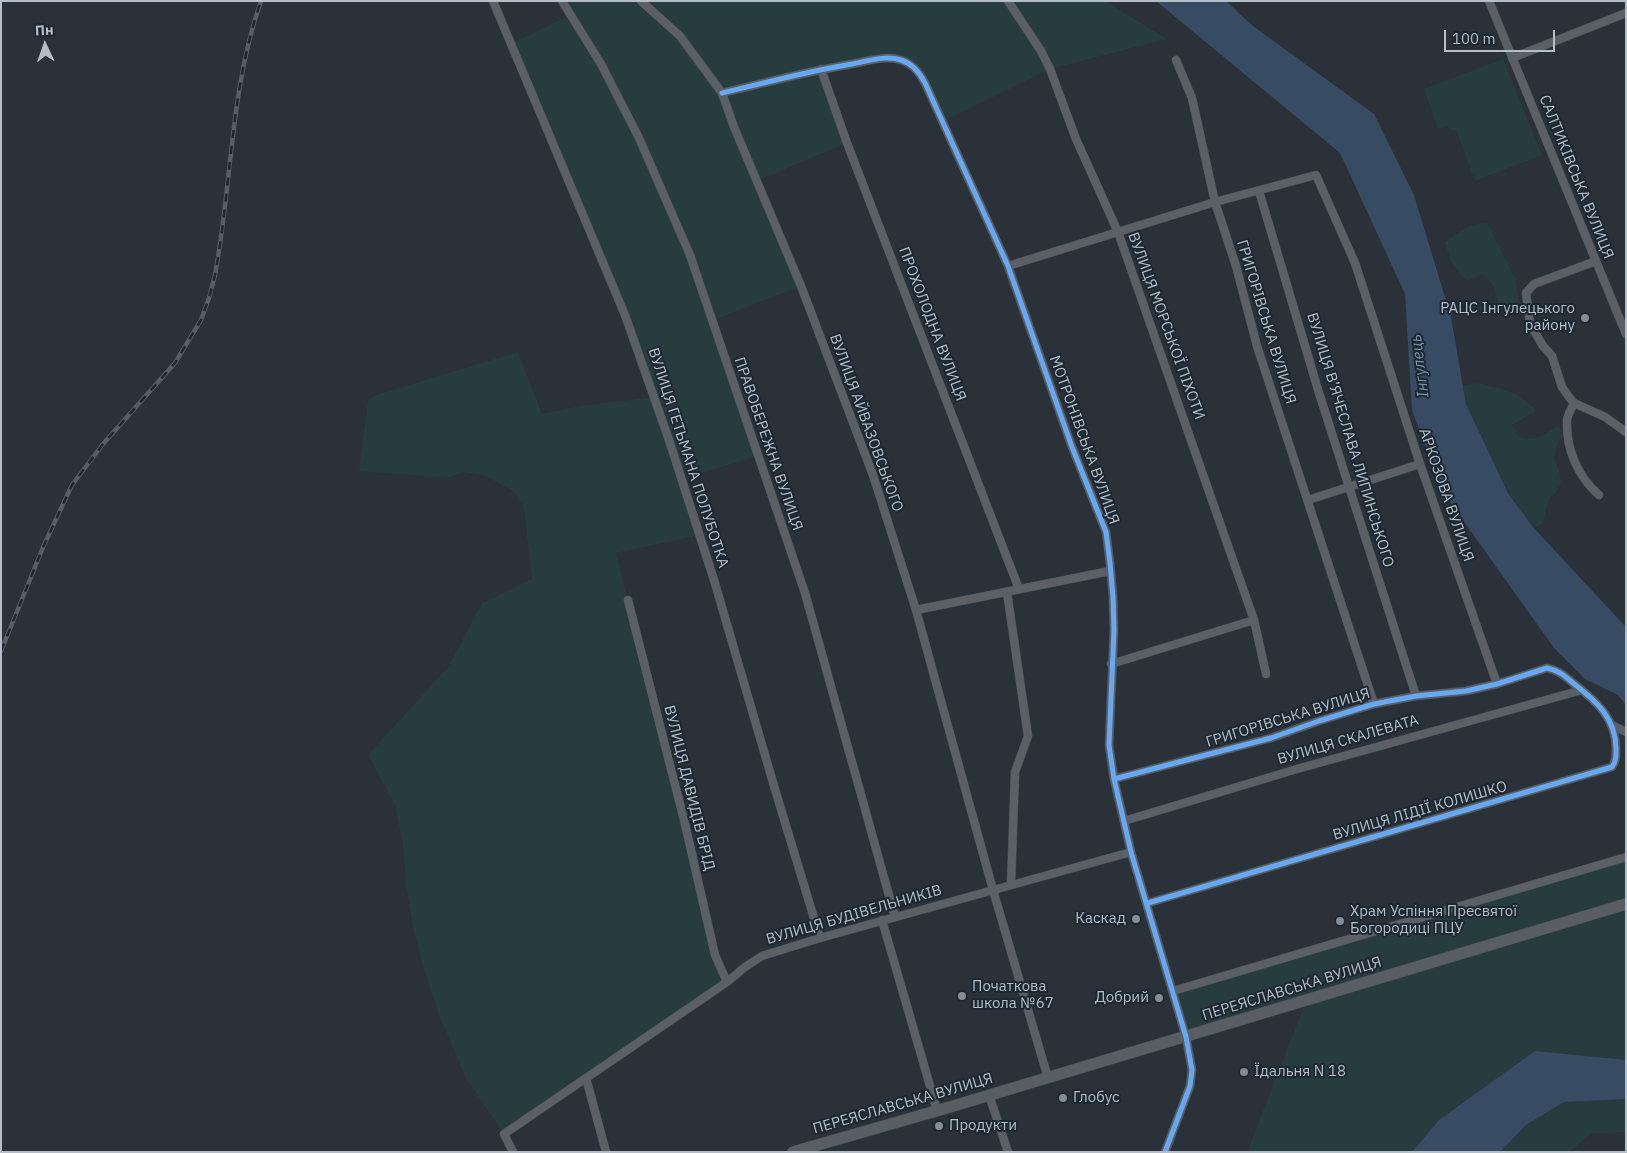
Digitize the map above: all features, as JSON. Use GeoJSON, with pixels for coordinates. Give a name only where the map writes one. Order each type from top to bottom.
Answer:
{"type":"FeatureCollection","features":[{"type":"Feature","properties":{"kind":"street","name":"ВУЛИЦЯ ГЕТЬМАНА ПОЛУБОТКА"},"geometry":{"type":"LineString","coordinates":[[493,1],[625,315],[663,423],[714,580],[820,938]]}},
{"type":"Feature","properties":{"kind":"street","name":"ПРАВОБЕРЕЖНА ВУЛИЦЯ"},"geometry":{"type":"LineString","coordinates":[[562,1],[601,64],[639,138],[690,256],[805,593],[896,917]]}},
{"type":"Feature","properties":{"kind":"street","name":"ВУЛИЦЯ АЙВАЗОВСЬКОГО"},"geometry":{"type":"LineString","coordinates":[[641,1],[680,36],[722,93],[734,128],[801,286],[873,475],[916,610],[993,890],[1048,1078]]}},
{"type":"Feature","properties":{"kind":"street","name":"ВУЛИЦЯ МОРСЬКОЇ ПІХОТИ"},"geometry":{"type":"LineString","coordinates":[[1008,1],[1041,51],[1050,69],[1076,139],[1118,232],[1254,620],[1266,674]]}},
{"type":"Feature","properties":{"kind":"street","name":"САЛТИКІВСЬКА ВУЛИЦЯ"},"geometry":{"type":"LineString","coordinates":[[1489,1],[1626,334]]}},
{"type":"Feature","properties":{"kind":"street"},"geometry":{"type":"LineString","coordinates":[[1512,58],[1626,13]]}},
{"type":"Feature","properties":{"kind":"street","name":"МОТРОНІВСЬКА ВУЛИЦЯ"},"geometry":{"type":"LineString","coordinates":[[722,93],[821,69],[885,58],[900,59],[908,63],[919,73],[1008,266],[1072,447],[1102,522],[1109,551],[1114,630],[1111,664],[1109,745],[1114,779],[1131,852],[1186,1037],[1192,1070],[1190,1086],[1165,1152]]}},
{"type":"Feature","properties":{"kind":"street","name":"ГРИГОРІВСЬКА ВУЛИЦЯ"},"geometry":{"type":"LineString","coordinates":[[1176,60],[1192,98],[1215,202],[1236,266],[1257,346],[1374,704]]}},
{"type":"Feature","properties":{"kind":"street","name":"ПРОХОЛОДНА ВУЛИЦЯ"},"geometry":{"type":"LineString","coordinates":[[821,69],[847,142],[1019,589]]}},
{"type":"Feature","properties":{"kind":"street","name":"АРКОЗОВА ВУЛИЦЯ"},"geometry":{"type":"LineString","coordinates":[[1259,191],[1316,175],[1355,263],[1420,464],[1497,684]]}},
{"type":"Feature","properties":{"kind":"street"},"geometry":{"type":"LineString","coordinates":[[1008,266],[1215,202],[1259,191]]}},
{"type":"Feature","properties":{"kind":"street","name":"ВУЛИЦЯ В’ЯЧЕСЛАВА ЛИПИНСЬКОГО"},"geometry":{"type":"LineString","coordinates":[[1259,191],[1319,393],[1416,696]]}},
{"type":"Feature","properties":{"kind":"street"},"geometry":{"type":"LineString","coordinates":[[1596,261],[1534,284],[1526,293],[1530,324],[1543,346],[1552,356],[1562,387],[1568,397],[1574,403],[1606,417],[1626,432]]}},
{"type":"Feature","properties":{"kind":"street"},"geometry":{"type":"LineString","coordinates":[[1574,403],[1567,419],[1570,444],[1579,473],[1588,486],[1599,494]]}},
{"type":"Feature","properties":{"kind":"street"},"geometry":{"type":"LineString","coordinates":[[1308,500],[1420,464]]}},
{"type":"Feature","properties":{"kind":"street"},"geometry":{"type":"LineString","coordinates":[[916,610],[1110,571]]}},
{"type":"Feature","properties":{"kind":"street"},"geometry":{"type":"LineString","coordinates":[[1007,592],[1028,736],[1015,772],[1011,885]]}},
{"type":"Feature","properties":{"kind":"street","name":"ВУЛИЦЯ ДАВИДІВ БРІД"},"geometry":{"type":"LineString","coordinates":[[628,600],[715,955],[728,982]]}},
{"type":"Feature","properties":{"kind":"street"},"geometry":{"type":"LineString","coordinates":[[1111,664],[1254,620]]}},
{"type":"Feature","properties":{"kind":"street","name":"ГРИГОРІВСЬКА ВУЛИЦЯ"},"geometry":{"type":"LineString","coordinates":[[1114,779],[1271,738],[1374,704],[1497,684],[1546,668],[1561,674],[1582,690]]}},
{"type":"Feature","properties":{"kind":"street","name":"ВУЛИЦЯ ЛІДІЇ КОЛИШКО"},"geometry":{"type":"LineString","coordinates":[[1148,904],[1612,767],[1616,756],[1612,725],[1603,710],[1582,690]]}},
{"type":"Feature","properties":{"kind":"street","name":"ВУЛИЦЯ СКАЛЕВАТА"},"geometry":{"type":"LineString","coordinates":[[1124,821],[1297,769],[1582,690]]}},
{"type":"Feature","properties":{"kind":"street"},"geometry":{"type":"LineString","coordinates":[[1612,725],[1626,732]]}},
{"type":"Feature","properties":{"kind":"street","name":"ВУЛИЦЯ БУДІВЕЛЬНИКІВ"},"geometry":{"type":"LineString","coordinates":[[513,1152],[504,1134],[728,982],[745,966],[762,956],[882,920],[1131,852]]}},
{"type":"Feature","properties":{"kind":"street"},"geometry":{"type":"LineString","coordinates":[[1173,991],[1626,857]]}},
{"type":"Feature","properties":{"kind":"street","name":"ПЕРЕЯСЛАВСЬКА ВУЛИЦЯ"},"geometry":{"type":"LineString","coordinates":[[793,1152],[1186,1037],[1626,904]]}},
{"type":"Feature","properties":{"kind":"street"},"geometry":{"type":"LineString","coordinates":[[882,920],[937,1110]]}},
{"type":"Feature","properties":{"kind":"street"},"geometry":{"type":"LineString","coordinates":[[586,1078],[606,1152]]}},
{"type":"Feature","properties":{"kind":"street"},"geometry":{"type":"LineString","coordinates":[[989,1095],[1008,1152]]}},
{"type":"Feature","properties":{"kind":"green space"},"geometry":{"type":"Polygon","coordinates":[[[562,1],[1105,1],[1167,39],[1050,69],[942,122],[919,73],[900,59],[821,69],[847,143],[757,181],[801,286],[711,321],[757,456],[682,479],[700,535],[616,553],[715,955],[727,982],[504,1134],[466,1078],[440,1017],[423,966],[412,923],[406,884],[403,844],[395,805],[368,755],[448,667],[482,603],[532,579],[524,508],[513,491],[484,475],[463,472],[447,478],[359,471],[368,401],[376,395],[518,352],[542,414],[581,406],[654,397],[625,315],[511,44],[570,15],[562,1]]]}},
{"type":"Feature","properties":{"kind":"green space"},"geometry":{"type":"Polygon","coordinates":[[[1503,59],[1542,155],[1475,181],[1456,130],[1450,131],[1448,126],[1438,129],[1424,89],[1503,59]]]}},
{"type":"Feature","properties":{"kind":"green space"},"geometry":{"type":"Polygon","coordinates":[[[1487,222],[1515,278],[1519,301],[1509,310],[1500,309],[1493,285],[1484,274],[1466,281],[1451,262],[1445,242],[1471,225],[1487,222]]]}},
{"type":"Feature","properties":{"kind":"green space"},"geometry":{"type":"Polygon","coordinates":[[[1479,383],[1515,393],[1534,408],[1536,411],[1512,425],[1519,437],[1526,439],[1536,438],[1558,426],[1563,434],[1556,448],[1554,459],[1559,470],[1561,483],[1548,501],[1543,523],[1538,526],[1532,526],[1508,493],[1466,404],[1463,385],[1479,383]]]}},
{"type":"Feature","properties":{"kind":"green space"},"geometry":{"type":"Polygon","coordinates":[[[1626,857],[1626,1060],[1439,1120],[1412,1152],[1247,1152],[1306,1001],[1186,1037],[1173,991],[1626,857]]]}},
{"type":"Feature","properties":{"kind":"green space"},"geometry":{"type":"Polygon","coordinates":[[[1626,1099],[1626,1132],[1592,1133],[1569,1152],[1500,1152],[1526,1125],[1564,1102],[1626,1099]]]}},
{"type":"Feature","properties":{"kind":"water","name":"Інгулець"},"geometry":{"type":"Polygon","coordinates":[[[1156,1],[1226,1],[1253,26],[1374,114],[1414,195],[1451,317],[1466,404],[1508,493],[1532,526],[1626,627],[1626,705],[1618,695],[1585,679],[1554,648],[1445,495],[1412,411],[1405,294],[1340,153],[1156,1]]]}},
{"type":"Feature","properties":{"kind":"water"},"geometry":{"type":"Polygon","coordinates":[[[1535,1051],[1626,1060],[1626,1099],[1564,1102],[1526,1125],[1500,1152],[1412,1152],[1439,1120],[1535,1051]]]}},
{"type":"Feature","properties":{"kind":"railway"},"geometry":{"type":"LineString","coordinates":[[1,651],[44,545],[72,485],[103,444],[175,363],[201,320],[215,275],[221,241],[237,102],[251,34],[261,1]]}},
{"type":"Feature","properties":{"kind":"cycle path"},"geometry":{"type":"LineString","coordinates":[[722,93],[876,59],[889,58],[901,60],[913,66],[925,83],[1008,266],[1072,447],[1106,532],[1113,597],[1114,630],[1109,745],[1114,779],[1131,852],[1186,1037],[1192,1070],[1190,1086],[1165,1152]]}},
{"type":"Feature","properties":{"kind":"cycle path"},"geometry":{"type":"LineString","coordinates":[[1114,779],[1271,738],[1374,704],[1416,696],[1466,691],[1497,684],[1547,668],[1555,670],[1567,678],[1597,704],[1613,728],[1616,752],[1612,767],[1148,903]]}},
{"type":"Feature","properties":{"kind":"place","name":"РАЦС Інгулецького району"},"geometry":{"type":"Point","coordinates":[1585,318]}},
{"type":"Feature","properties":{"kind":"place","name":"Каскад"},"geometry":{"type":"Point","coordinates":[1136,919]}},
{"type":"Feature","properties":{"kind":"place","name":"Храм Успіння Пресвятої Богородиці ПЦУ"},"geometry":{"type":"Point","coordinates":[1340,921]}},
{"type":"Feature","properties":{"kind":"place","name":"Початкова школа №67"},"geometry":{"type":"Point","coordinates":[962,996]}},
{"type":"Feature","properties":{"kind":"place","name":"Добрий"},"geometry":{"type":"Point","coordinates":[1159,998]}},
{"type":"Feature","properties":{"kind":"place","name":"Їдальня N 18"},"geometry":{"type":"Point","coordinates":[1244,1072]}},
{"type":"Feature","properties":{"kind":"place","name":"Глобус"},"geometry":{"type":"Point","coordinates":[1063,1098]}},
{"type":"Feature","properties":{"kind":"place","name":"Продукти"},"geometry":{"type":"Point","coordinates":[939,1126]}}]}
